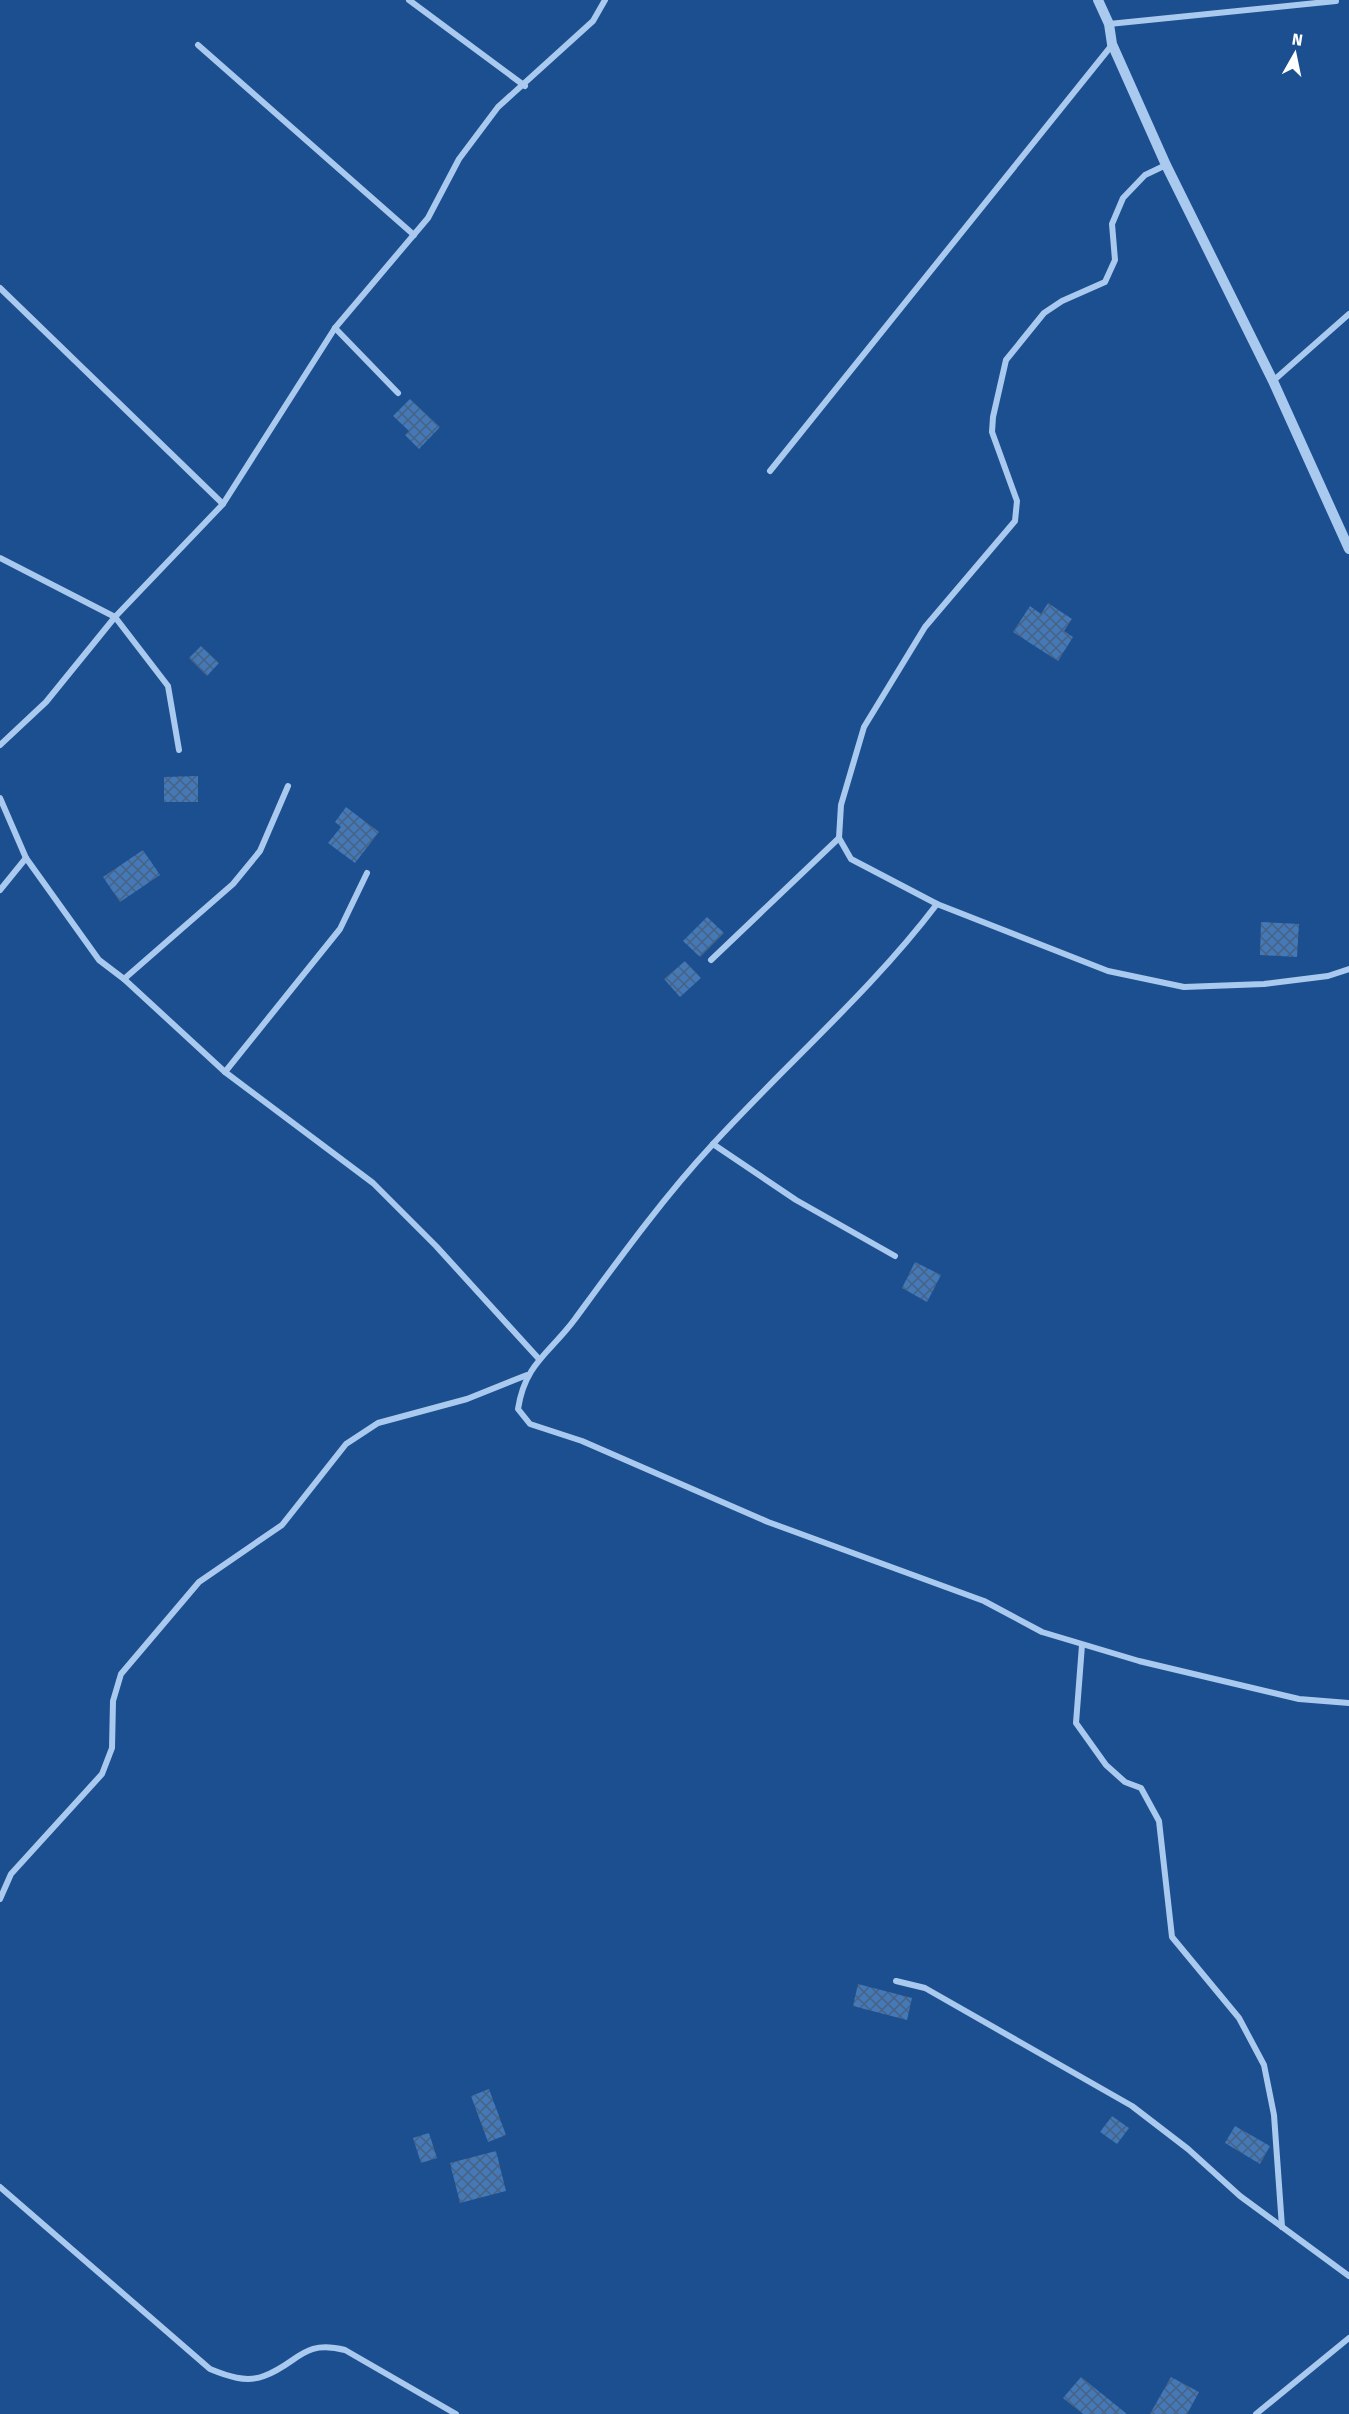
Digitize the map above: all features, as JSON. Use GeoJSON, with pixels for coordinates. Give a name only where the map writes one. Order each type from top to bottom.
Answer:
{"type":"FeatureCollection","features":[{"type":"Feature","properties":{"kind":"street"},"geometry":{"type":"LineString","coordinates":[[409,0],[525,86]]}},
{"type":"Feature","properties":{"kind":"street"},"geometry":{"type":"LineString","coordinates":[[0,745],[46,702],[115,617],[223,504],[335,328],[428,218],[459,159],[498,107],[525,86],[593,21],[606,0]]}},
{"type":"Feature","properties":{"kind":"street"},"geometry":{"type":"LineString","coordinates":[[1098,0],[1110,24],[1112,44],[1166,165],[1274,381],[1349,549]]}},
{"type":"Feature","properties":{"kind":"street"},"geometry":{"type":"LineString","coordinates":[[1110,24],[1335,1]]}},
{"type":"Feature","properties":{"kind":"street"},"geometry":{"type":"LineString","coordinates":[[770,471],[1112,44]]}},
{"type":"Feature","properties":{"kind":"street"},"geometry":{"type":"LineString","coordinates":[[198,45],[414,235]]}},
{"type":"Feature","properties":{"kind":"street"},"geometry":{"type":"LineString","coordinates":[[1166,165],[1146,175],[1124,198],[1112,224],[1115,260],[1105,282],[1062,301],[1044,313],[1006,360],[993,417],[992,432],[1017,501],[1015,521],[925,627],[864,727],[841,805],[840,838],[851,859],[937,904],[1108,971],[1184,987],[1264,984],[1328,976],[1349,969]]}},
{"type":"Feature","properties":{"kind":"street"},"geometry":{"type":"LineString","coordinates":[[0,288],[223,504]]}},
{"type":"Feature","properties":{"kind":"street"},"geometry":{"type":"LineString","coordinates":[[1274,381],[1349,314]]}},
{"type":"Feature","properties":{"kind":"street"},"geometry":{"type":"LineString","coordinates":[[335,328],[398,393]]}},
{"type":"Feature","properties":{"kind":"street"},"geometry":{"type":"LineString","coordinates":[[0,558],[115,617],[168,686],[179,750]]}},
{"type":"Feature","properties":{"kind":"street"},"geometry":{"type":"LineString","coordinates":[[124,979],[233,884],[260,851],[288,786]]}},
{"type":"Feature","properties":{"kind":"street"},"geometry":{"type":"LineString","coordinates":[[0,798],[26,858],[99,960],[124,979],[225,1072],[373,1183],[436,1246],[539,1359]]}},
{"type":"Feature","properties":{"kind":"street"},"geometry":{"type":"LineString","coordinates":[[711,960],[840,838]]}},
{"type":"Feature","properties":{"kind":"street"},"geometry":{"type":"LineString","coordinates":[[0,890],[26,858]]}},
{"type":"Feature","properties":{"kind":"street"},"geometry":{"type":"LineString","coordinates":[[225,1072],[340,929],[367,873]]}},
{"type":"Feature","properties":{"kind":"street"},"geometry":{"type":"LineString","coordinates":[[937,904],[905,946],[712,1144],[637,1235],[559,1340],[539,1359],[527,1375],[518,1409],[530,1424],[582,1441],[768,1522],[984,1600],[1042,1632],[1082,1646],[1299,1699],[1349,1702]]}},
{"type":"Feature","properties":{"kind":"street"},"geometry":{"type":"LineString","coordinates":[[712,1144],[796,1200],[896,1256]]}},
{"type":"Feature","properties":{"kind":"street"},"geometry":{"type":"LineString","coordinates":[[0,1899],[11,1874],[102,1774],[112,1748],[113,1701],[121,1674],[200,1582],[282,1525],[346,1444],[378,1423],[467,1399],[527,1375]]}},
{"type":"Feature","properties":{"kind":"street"},"geometry":{"type":"LineString","coordinates":[[1082,1646],[1076,1723],[1106,1765],[1125,1782],[1141,1788],[1159,1821],[1172,1937],[1239,2018],[1264,2065],[1274,2115],[1282,2227]]}},
{"type":"Feature","properties":{"kind":"street"},"geometry":{"type":"LineString","coordinates":[[896,1981],[925,1988],[1132,2106],[1188,2149],[1240,2196],[1349,2276]]}},
{"type":"Feature","properties":{"kind":"street"},"geometry":{"type":"LineString","coordinates":[[0,2187],[210,2369],[234,2378],[263,2377],[312,2348],[330,2346],[345,2350],[456,2414]]}},
{"type":"Feature","properties":{"kind":"street"},"geometry":{"type":"LineString","coordinates":[[1256,2414],[1349,2338]]}},
{"type":"Feature","properties":{"kind":"building"},"geometry":{"type":"Polygon","coordinates":[[[410,399],[440,427],[419,449],[405,435],[409,431],[393,416],[410,399]]]}},
{"type":"Feature","properties":{"kind":"building"},"geometry":{"type":"Polygon","coordinates":[[[1048,603],[1072,619],[1064,631],[1073,637],[1058,661],[1013,632],[1030,606],[1041,614],[1048,603]]]}},
{"type":"Feature","properties":{"kind":"building"},"geometry":{"type":"Polygon","coordinates":[[[201,646],[219,663],[207,676],[189,658],[201,646]]]}},
{"type":"Feature","properties":{"kind":"building"},"geometry":{"type":"Polygon","coordinates":[[[198,776],[198,802],[164,802],[164,777],[198,776]]]}},
{"type":"Feature","properties":{"kind":"building"},"geometry":{"type":"Polygon","coordinates":[[[346,807],[379,832],[355,863],[328,843],[341,827],[335,822],[346,807]]]}},
{"type":"Feature","properties":{"kind":"building"},"geometry":{"type":"Polygon","coordinates":[[[143,850],[160,875],[120,902],[103,877],[143,850]]]}},
{"type":"Feature","properties":{"kind":"building"},"geometry":{"type":"Polygon","coordinates":[[[707,917],[724,933],[700,957],[683,941],[707,917]]]}},
{"type":"Feature","properties":{"kind":"building"},"geometry":{"type":"Polygon","coordinates":[[[1261,922],[1299,924],[1297,957],[1260,955],[1261,922]]]}},
{"type":"Feature","properties":{"kind":"building"},"geometry":{"type":"Polygon","coordinates":[[[685,961],[701,978],[680,997],[664,979],[685,961]]]}},
{"type":"Feature","properties":{"kind":"building"},"geometry":{"type":"Polygon","coordinates":[[[915,1262],[941,1275],[927,1302],[902,1288],[915,1262]]]}},
{"type":"Feature","properties":{"kind":"building"},"geometry":{"type":"Polygon","coordinates":[[[858,1984],[912,1998],[907,2020],[853,2006],[858,1984]]]}},
{"type":"Feature","properties":{"kind":"building"},"geometry":{"type":"Polygon","coordinates":[[[489,2089],[506,2135],[488,2142],[471,2096],[489,2089]]]}},
{"type":"Feature","properties":{"kind":"building"},"geometry":{"type":"Polygon","coordinates":[[[1112,2116],[1129,2128],[1117,2144],[1100,2132],[1112,2116]]]}},
{"type":"Feature","properties":{"kind":"building"},"geometry":{"type":"Polygon","coordinates":[[[1235,2126],[1270,2146],[1260,2164],[1225,2143],[1235,2126]]]}},
{"type":"Feature","properties":{"kind":"building"},"geometry":{"type":"Polygon","coordinates":[[[429,2133],[437,2158],[421,2163],[413,2138],[429,2133]]]}},
{"type":"Feature","properties":{"kind":"building"},"geometry":{"type":"Polygon","coordinates":[[[496,2151],[506,2191],[460,2203],[450,2163],[496,2151]]]}},
{"type":"Feature","properties":{"kind":"building"},"geometry":{"type":"Polygon","coordinates":[[[1081,2377],[1127,2414],[1083,2414],[1063,2398],[1081,2377]]]}},
{"type":"Feature","properties":{"kind":"building"},"geometry":{"type":"Polygon","coordinates":[[[1171,2377],[1199,2392],[1187,2414],[1150,2414],[1171,2377]]]}}]}
